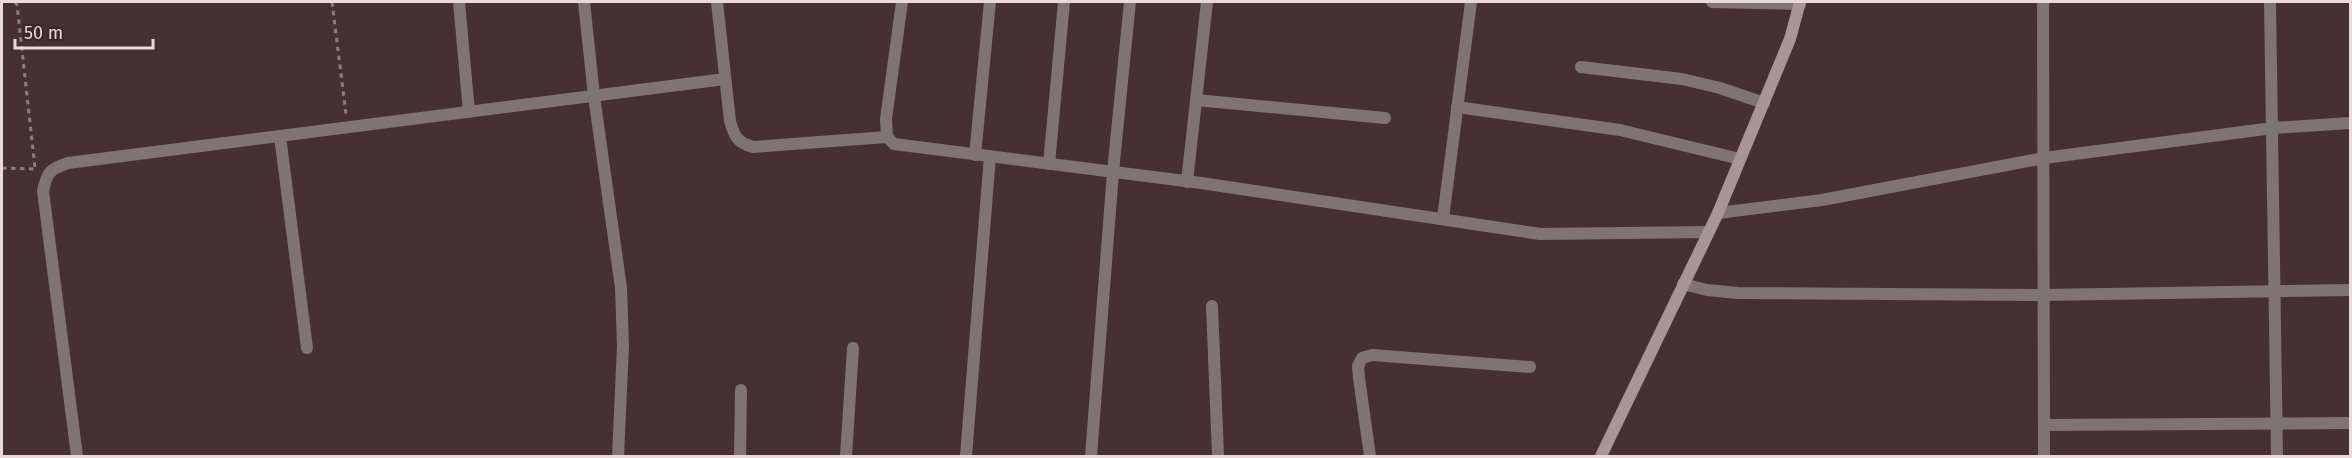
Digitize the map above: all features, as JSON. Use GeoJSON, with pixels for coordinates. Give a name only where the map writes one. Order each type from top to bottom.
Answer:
{"type":"FeatureCollection","features":[{"type":"Feature","properties":{"kind":"street"},"geometry":{"type":"LineString","coordinates":[[459,2],[469,112]]}},
{"type":"Feature","properties":{"kind":"street"},"geometry":{"type":"LineString","coordinates":[[584,2],[594,96],[621,288],[623,346],[618,456]]}},
{"type":"Feature","properties":{"kind":"street"},"geometry":{"type":"LineString","coordinates":[[717,2],[733,134],[741,144],[753,147],[887,137]]}},
{"type":"Feature","properties":{"kind":"street"},"geometry":{"type":"LineString","coordinates":[[902,2],[886,119],[887,137],[894,144],[1187,182],[1540,234],[1708,232]]}},
{"type":"Feature","properties":{"kind":"street"},"geometry":{"type":"LineString","coordinates":[[975,154],[990,2]]}},
{"type":"Feature","properties":{"kind":"street"},"geometry":{"type":"LineString","coordinates":[[1049,164],[1064,2]]}},
{"type":"Feature","properties":{"kind":"street"},"geometry":{"type":"LineString","coordinates":[[1091,456],[1113,172],[1130,2]]}},
{"type":"Feature","properties":{"kind":"street"},"geometry":{"type":"LineString","coordinates":[[1187,182],[1207,2]]}},
{"type":"Feature","properties":{"kind":"street"},"geometry":{"type":"LineString","coordinates":[[1443,218],[1471,2]]}},
{"type":"Feature","properties":{"kind":"street"},"geometry":{"type":"LineString","coordinates":[[1601,456],[1718,213],[1790,39],[1800,2],[1712,2]]}},
{"type":"Feature","properties":{"kind":"street"},"geometry":{"type":"LineString","coordinates":[[2043,2],[2044,456]]}},
{"type":"Feature","properties":{"kind":"street"},"geometry":{"type":"LineString","coordinates":[[2270,2],[2277,456]]}},
{"type":"Feature","properties":{"kind":"street"},"geometry":{"type":"LineString","coordinates":[[1581,67],[1682,79],[1720,88],[1764,103]]}},
{"type":"Feature","properties":{"kind":"street"},"geometry":{"type":"LineString","coordinates":[[76,456],[44,190],[47,176],[55,167],[68,163],[725,79]]}},
{"type":"Feature","properties":{"kind":"street"},"geometry":{"type":"LineString","coordinates":[[1196,100],[1385,118]]}},
{"type":"Feature","properties":{"kind":"street"},"geometry":{"type":"LineString","coordinates":[[1456,106],[1620,130],[1740,159]]}},
{"type":"Feature","properties":{"kind":"street"},"geometry":{"type":"LineString","coordinates":[[1718,213],[1822,200],[2044,158],[2273,128],[2350,123]]}},
{"type":"Feature","properties":{"kind":"street"},"geometry":{"type":"LineString","coordinates":[[280,136],[307,348]]}},
{"type":"Feature","properties":{"kind":"street"},"geometry":{"type":"LineString","coordinates":[[966,456],[990,156]]}},
{"type":"Feature","properties":{"kind":"street"},"geometry":{"type":"LineString","coordinates":[[1683,284],[1707,290],[1738,293],[2043,295],[2350,290]]}},
{"type":"Feature","properties":{"kind":"street"},"geometry":{"type":"LineString","coordinates":[[1212,306],[1218,456]]}},
{"type":"Feature","properties":{"kind":"street"},"geometry":{"type":"LineString","coordinates":[[846,456],[853,348]]}},
{"type":"Feature","properties":{"kind":"street"},"geometry":{"type":"LineString","coordinates":[[1370,456],[1358,366],[1362,358],[1372,355],[1530,367]]}},
{"type":"Feature","properties":{"kind":"street"},"geometry":{"type":"LineString","coordinates":[[740,456],[741,390]]}},
{"type":"Feature","properties":{"kind":"street"},"geometry":{"type":"LineString","coordinates":[[2044,425],[2350,423]]}},
{"type":"Feature","properties":{"kind":"path"},"geometry":{"type":"LineString","coordinates":[[15,2],[35,169]]}},
{"type":"Feature","properties":{"kind":"path"},"geometry":{"type":"LineString","coordinates":[[332,2],[348,127]]}},
{"type":"Feature","properties":{"kind":"path"},"geometry":{"type":"LineString","coordinates":[[2,168],[35,169],[47,176]]}}]}
